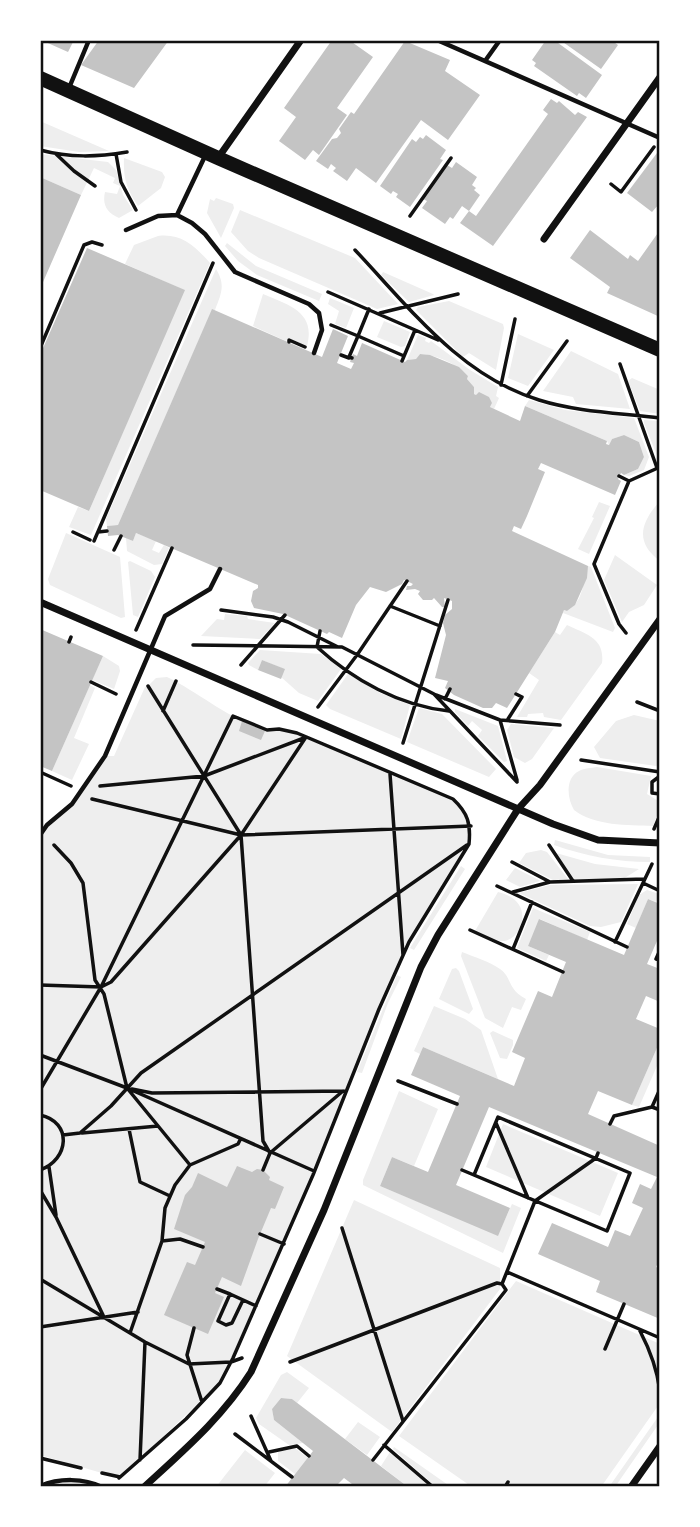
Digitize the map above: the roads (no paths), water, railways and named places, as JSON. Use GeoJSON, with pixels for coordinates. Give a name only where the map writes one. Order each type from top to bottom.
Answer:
{"type":"FeatureCollection","features":[{"type":"Feature","properties":{"kind":"main road"},"geometry":{"type":"LineString","coordinates":[[40,78],[660,350]]}},
{"type":"Feature","properties":{"kind":"street"},"geometry":{"type":"LineString","coordinates":[[212,155],[301,40]]}},
{"type":"Feature","properties":{"kind":"street"},"geometry":{"type":"LineString","coordinates":[[544,239],[660,77]]}},
{"type":"Feature","properties":{"kind":"street"},"geometry":{"type":"LineString","coordinates":[[40,602],[519,809],[598,840],[660,843]]}},
{"type":"Feature","properties":{"kind":"street"},"geometry":{"type":"LineString","coordinates":[[144,1487],[204,1432],[235,1397],[251,1372],[324,1210],[421,967],[438,935],[519,809],[540,785],[660,619]]}},
{"type":"Feature","properties":{"kind":"street"},"geometry":{"type":"LineString","coordinates":[[631,1487],[660,1446]]}},
{"type":"Feature","properties":{"kind":"lane"},"geometry":{"type":"LineString","coordinates":[[68,90],[89,40]]}},
{"type":"Feature","properties":{"kind":"lane"},"geometry":{"type":"LineString","coordinates":[[437,40],[660,138]]}},
{"type":"Feature","properties":{"kind":"lane"},"geometry":{"type":"LineString","coordinates":[[485,61],[500,40]]}},
{"type":"Feature","properties":{"kind":"lane"},"geometry":{"type":"LineString","coordinates":[[177,215],[212,155]]}},
{"type":"Feature","properties":{"kind":"lane"},"geometry":{"type":"LineString","coordinates":[[126,230],[158,216],[177,215],[192,223],[205,234],[237,273],[309,304],[319,313],[322,330],[314,353]]}},
{"type":"Feature","properties":{"kind":"lane"},"geometry":{"type":"LineString","coordinates":[[40,835],[47,825],[77,798],[105,756],[165,616],[184,602],[210,589],[220,569]]}},
{"type":"Feature","properties":{"kind":"lane"},"geometry":{"type":"LineString","coordinates":[[40,1486],[62,1480],[77,1480],[102,1487]]}}]}
